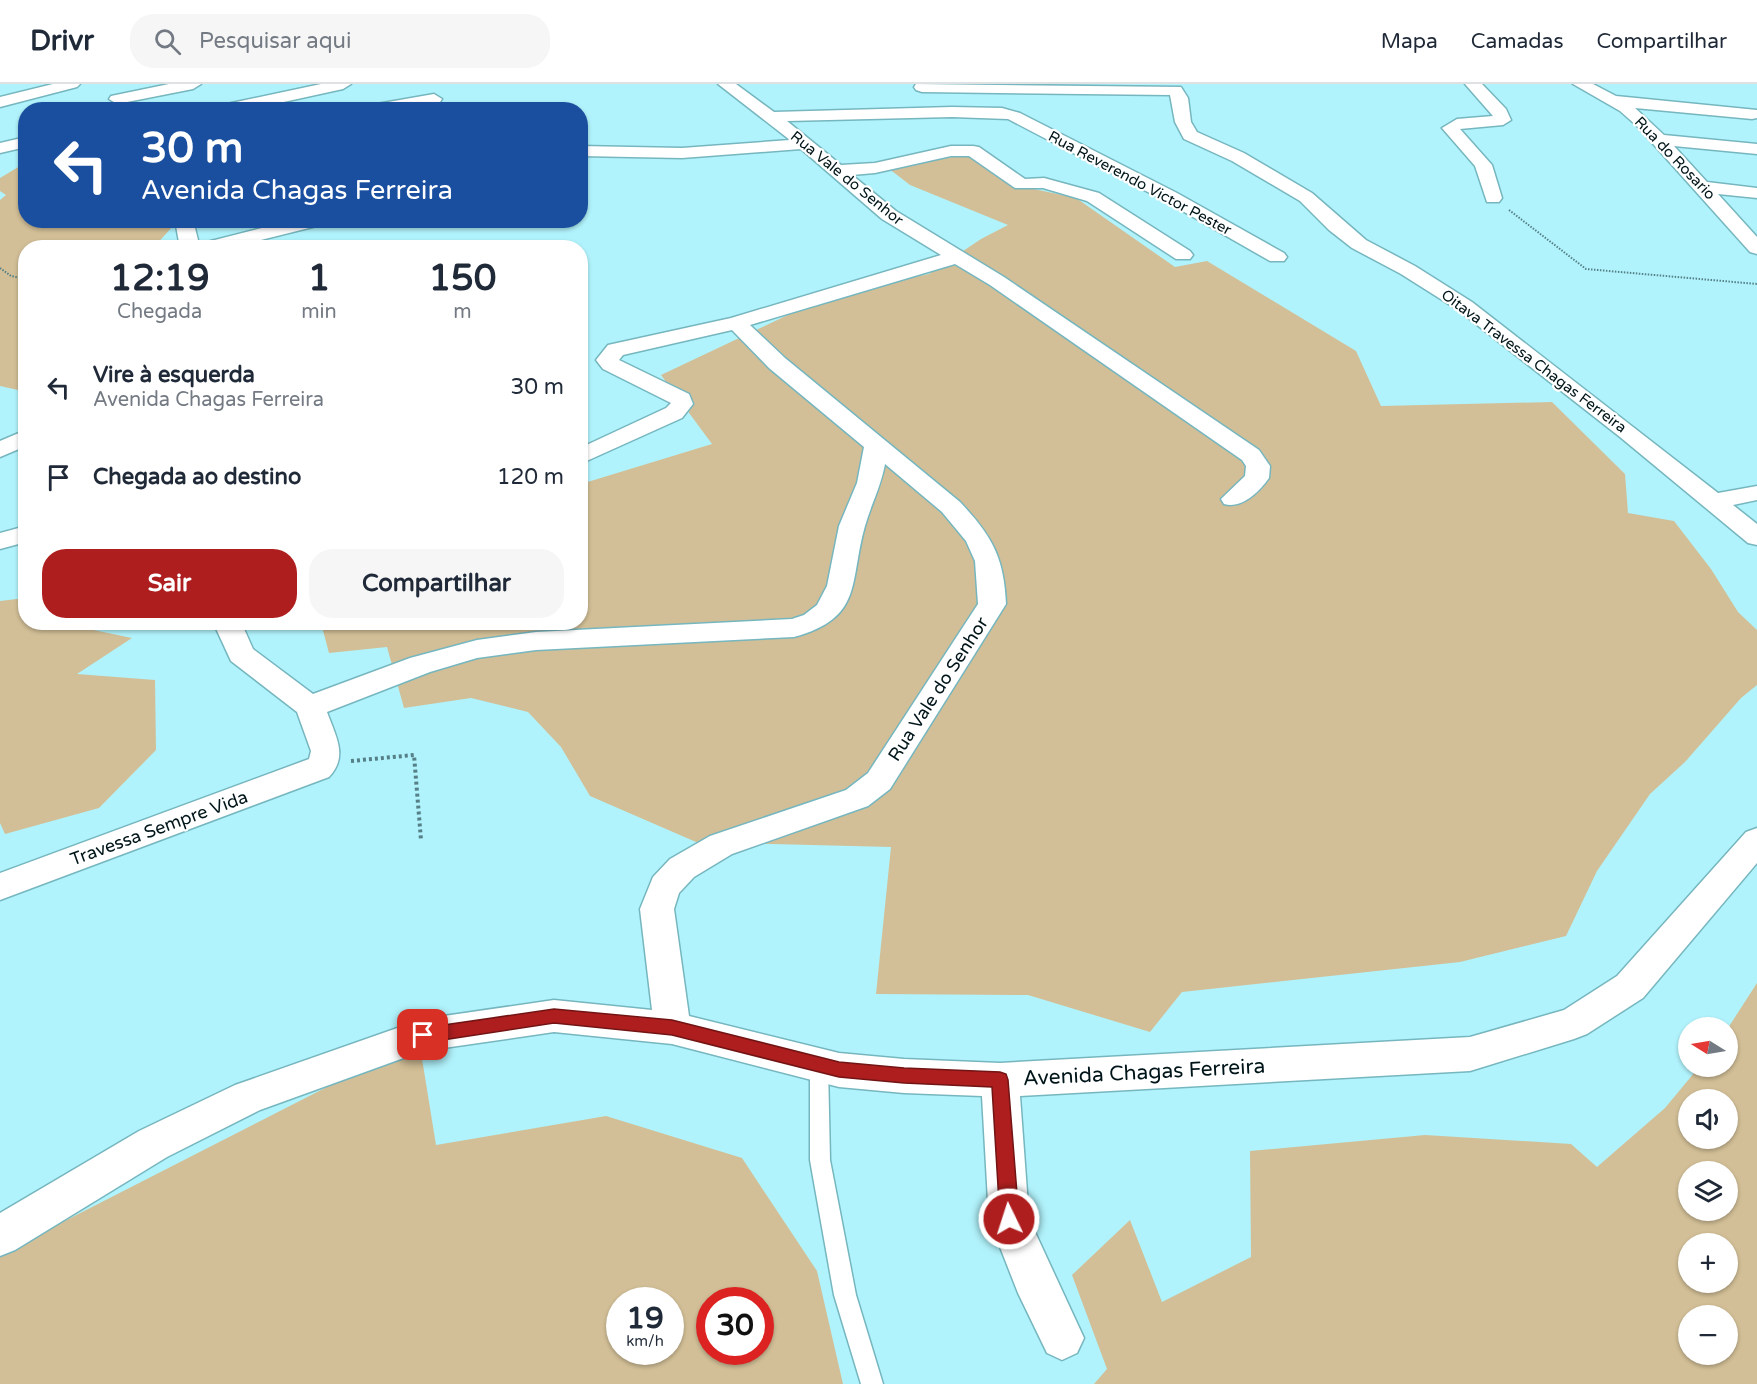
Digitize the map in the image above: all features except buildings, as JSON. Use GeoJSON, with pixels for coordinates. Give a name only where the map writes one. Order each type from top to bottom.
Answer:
{"type":"FeatureCollection","features":[{"type":"Feature","properties":{"kind":"street"},"geometry":{"type":"LineString","coordinates":[[6,84],[20,97]]}},
{"type":"Feature","properties":{"kind":"street"},"geometry":{"type":"LineString","coordinates":[[0,102],[72,84]]}},
{"type":"Feature","properties":{"kind":"street"},"geometry":{"type":"LineString","coordinates":[[107,84],[118,102]]}},
{"type":"Feature","properties":{"kind":"street"},"geometry":{"type":"LineString","coordinates":[[126,102],[193,84]]}},
{"type":"Feature","properties":{"kind":"street"},"geometry":{"type":"LineString","coordinates":[[258,102],[343,84]]}},
{"type":"Feature","properties":{"kind":"street","name":"Rua Vale do Senhor"},"geometry":{"type":"LineString","coordinates":[[726,84],[804,144],[889,215],[997,281],[1251,455],[1258,466],[1257,478],[1233,500]]}},
{"type":"Feature","properties":{"kind":"street"},"geometry":{"type":"LineString","coordinates":[[1473,84],[1500,112],[1503,120],[1457,124],[1450,128],[1483,165],[1493,198]]}},
{"type":"Feature","properties":{"kind":"street","name":"Rua do Rosario"},"geometry":{"type":"LineString","coordinates":[[1581,84],[1626,108],[1757,248]]}},
{"type":"Feature","properties":{"kind":"street","name":"Oitava Travessa Chagas Ferreira"},"geometry":{"type":"LineString","coordinates":[[922,87],[1175,90],[1180,98],[1183,122],[1190,135],[1230,153],[1306,197],[1335,226],[1359,244],[1408,270],[1465,306],[1628,432],[1757,537]]}},
{"type":"Feature","properties":{"kind":"street"},"geometry":{"type":"LineString","coordinates":[[770,117],[998,113],[991,88]]}},
{"type":"Feature","properties":{"kind":"street"},"geometry":{"type":"LineString","coordinates":[[313,90],[324,102]]}},
{"type":"Feature","properties":{"kind":"street"},"geometry":{"type":"LineString","coordinates":[[414,102],[436,98]]}},
{"type":"Feature","properties":{"kind":"street"},"geometry":{"type":"LineString","coordinates":[[1615,101],[1752,114]]}},
{"type":"Feature","properties":{"kind":"street","name":"Rua Reverendo Victor Pester"},"geometry":{"type":"LineString","coordinates":[[998,113],[1014,116],[1171,197],[1277,258]]}},
{"type":"Feature","properties":{"kind":"street"},"geometry":{"type":"LineString","coordinates":[[1658,140],[1757,149]]}},
{"type":"Feature","properties":{"kind":"street"},"geometry":{"type":"LineString","coordinates":[[0,148],[18,144]]}},
{"type":"Feature","properties":{"kind":"street"},"geometry":{"type":"LineString","coordinates":[[588,151],[682,153],[804,144]]}},
{"type":"Feature","properties":{"kind":"street"},"geometry":{"type":"LineString","coordinates":[[836,171],[875,168],[951,151],[973,151],[1021,184],[1044,183],[1093,197],[1183,255]]}},
{"type":"Feature","properties":{"kind":"street"},"geometry":{"type":"LineString","coordinates":[[1703,188],[1757,194]]}},
{"type":"Feature","properties":{"kind":"street"},"geometry":{"type":"LineString","coordinates":[[237,240],[285,228]]}},
{"type":"Feature","properties":{"kind":"street"},"geometry":{"type":"LineString","coordinates":[[588,453],[674,413],[682,404],[681,399],[607,360],[610,354],[624,346],[736,323],[956,257]]}},
{"type":"Feature","properties":{"kind":"street","name":"Rua Vale do Senhor"},"geometry":{"type":"LineString","coordinates":[[672,1028],[657,909],[665,886],[682,868],[721,845],[857,798],[879,781],[992,604],[992,579],[986,550],[972,530],[951,507],[777,363],[736,323]]}},
{"type":"Feature","properties":{"kind":"street"},"geometry":{"type":"LineString","coordinates":[[0,450],[18,441]]}},
{"type":"Feature","properties":{"kind":"street"},"geometry":{"type":"LineString","coordinates":[[310,707],[420,665],[477,649],[536,641],[794,628],[814,621],[828,610],[840,586],[852,526],[869,483],[876,447]]}},
{"type":"Feature","properties":{"kind":"street"},"geometry":{"type":"LineString","coordinates":[[1712,501],[1757,493]]}},
{"type":"Feature","properties":{"kind":"street"},"geometry":{"type":"LineString","coordinates":[[0,541],[18,536]]}},
{"type":"Feature","properties":{"kind":"street"},"geometry":{"type":"LineString","coordinates":[[230,630],[241,654],[310,707],[326,751],[320,767]]}},
{"type":"Feature","properties":{"kind":"street","name":"Travessa Sempre Vida"},"geometry":{"type":"LineString","coordinates":[[0,887],[320,767]]}},
{"type":"Feature","properties":{"kind":"street","name":"Avenida Chagas Ferreira"},"geometry":{"type":"LineString","coordinates":[[0,1236],[153,1144],[248,1097],[423,1035],[554,1016],[672,1028],[839,1070],[904,1076],[1000,1080],[1470,1054],[1575,1023],[1630,987],[1757,841]]}},
{"type":"Feature","properties":{"kind":"street"},"geometry":{"type":"LineString","coordinates":[[1000,1080],[1009,1219],[1033,1278],[1062,1338]]}},
{"type":"Feature","properties":{"kind":"lane"},"geometry":{"type":"LineString","coordinates":[[819,1065],[820,1160],[845,1295],[872,1384]]}},
{"type":"Feature","properties":{"kind":"path"},"geometry":{"type":"LineString","coordinates":[[1493,198],[1586,269],[1757,284]]}},
{"type":"Feature","properties":{"kind":"path"},"geometry":{"type":"LineString","coordinates":[[0,268],[11,276],[18,277]]}},
{"type":"Feature","properties":{"kind":"path"},"geometry":{"type":"LineString","coordinates":[[320,767],[414,755],[421,840]]}},
{"type":"Feature","properties":{"kind":"shaded area"},"geometry":{"type":"Polygon","coordinates":[[[970,154],[1020,186],[1076,198],[1175,267],[1207,261],[1356,351],[1381,406],[1552,402],[1625,474],[1628,513],[1674,521],[1711,569],[1738,612],[1757,630],[1757,685],[1741,698],[1685,762],[1650,794],[1597,871],[1566,936],[1460,962],[1182,992],[1150,1032],[1028,995],[876,994],[891,847],[696,842],[590,796],[561,747],[528,712],[471,698],[404,708],[387,647],[329,653],[323,630],[588,630],[588,482],[712,444],[661,375],[830,295],[929,274],[981,239],[1008,225],[910,185],[888,168],[970,154]]]}},
{"type":"Feature","properties":{"kind":"shaded area"},"geometry":{"type":"Polygon","coordinates":[[[18,167],[18,228],[171,228],[160,240],[18,240],[18,390],[0,386],[0,200],[6,195],[0,191],[0,178],[18,167]]]}},
{"type":"Feature","properties":{"kind":"shaded area"},"geometry":{"type":"Polygon","coordinates":[[[18,599],[18,630],[94,630],[132,638],[77,674],[155,680],[156,750],[99,808],[5,834],[0,823],[0,601],[18,599]]]}},
{"type":"Feature","properties":{"kind":"shaded area"},"geometry":{"type":"Polygon","coordinates":[[[1757,983],[1757,1384],[1094,1384],[1107,1369],[1072,1275],[1130,1220],[1162,1302],[1251,1257],[1250,1151],[1425,1135],[1571,1144],[1597,1167],[1665,1108],[1678,1092],[1678,1149],[1738,1149],[1738,1089],[1681,1089],[1691,1077],[1738,1077],[1738,1017],[1735,1017],[1757,983]]]}},
{"type":"Feature","properties":{"kind":"shaded area"},"geometry":{"type":"Polygon","coordinates":[[[419,1040],[436,1145],[606,1116],[742,1158],[817,1271],[843,1384],[0,1384],[0,1254],[419,1040]]]}},
{"type":"Feature","properties":{"kind":"route"},"geometry":{"type":"LineString","coordinates":[[423,1035],[554,1016],[672,1028],[839,1070],[904,1076],[1000,1080],[1009,1219]]}}]}
